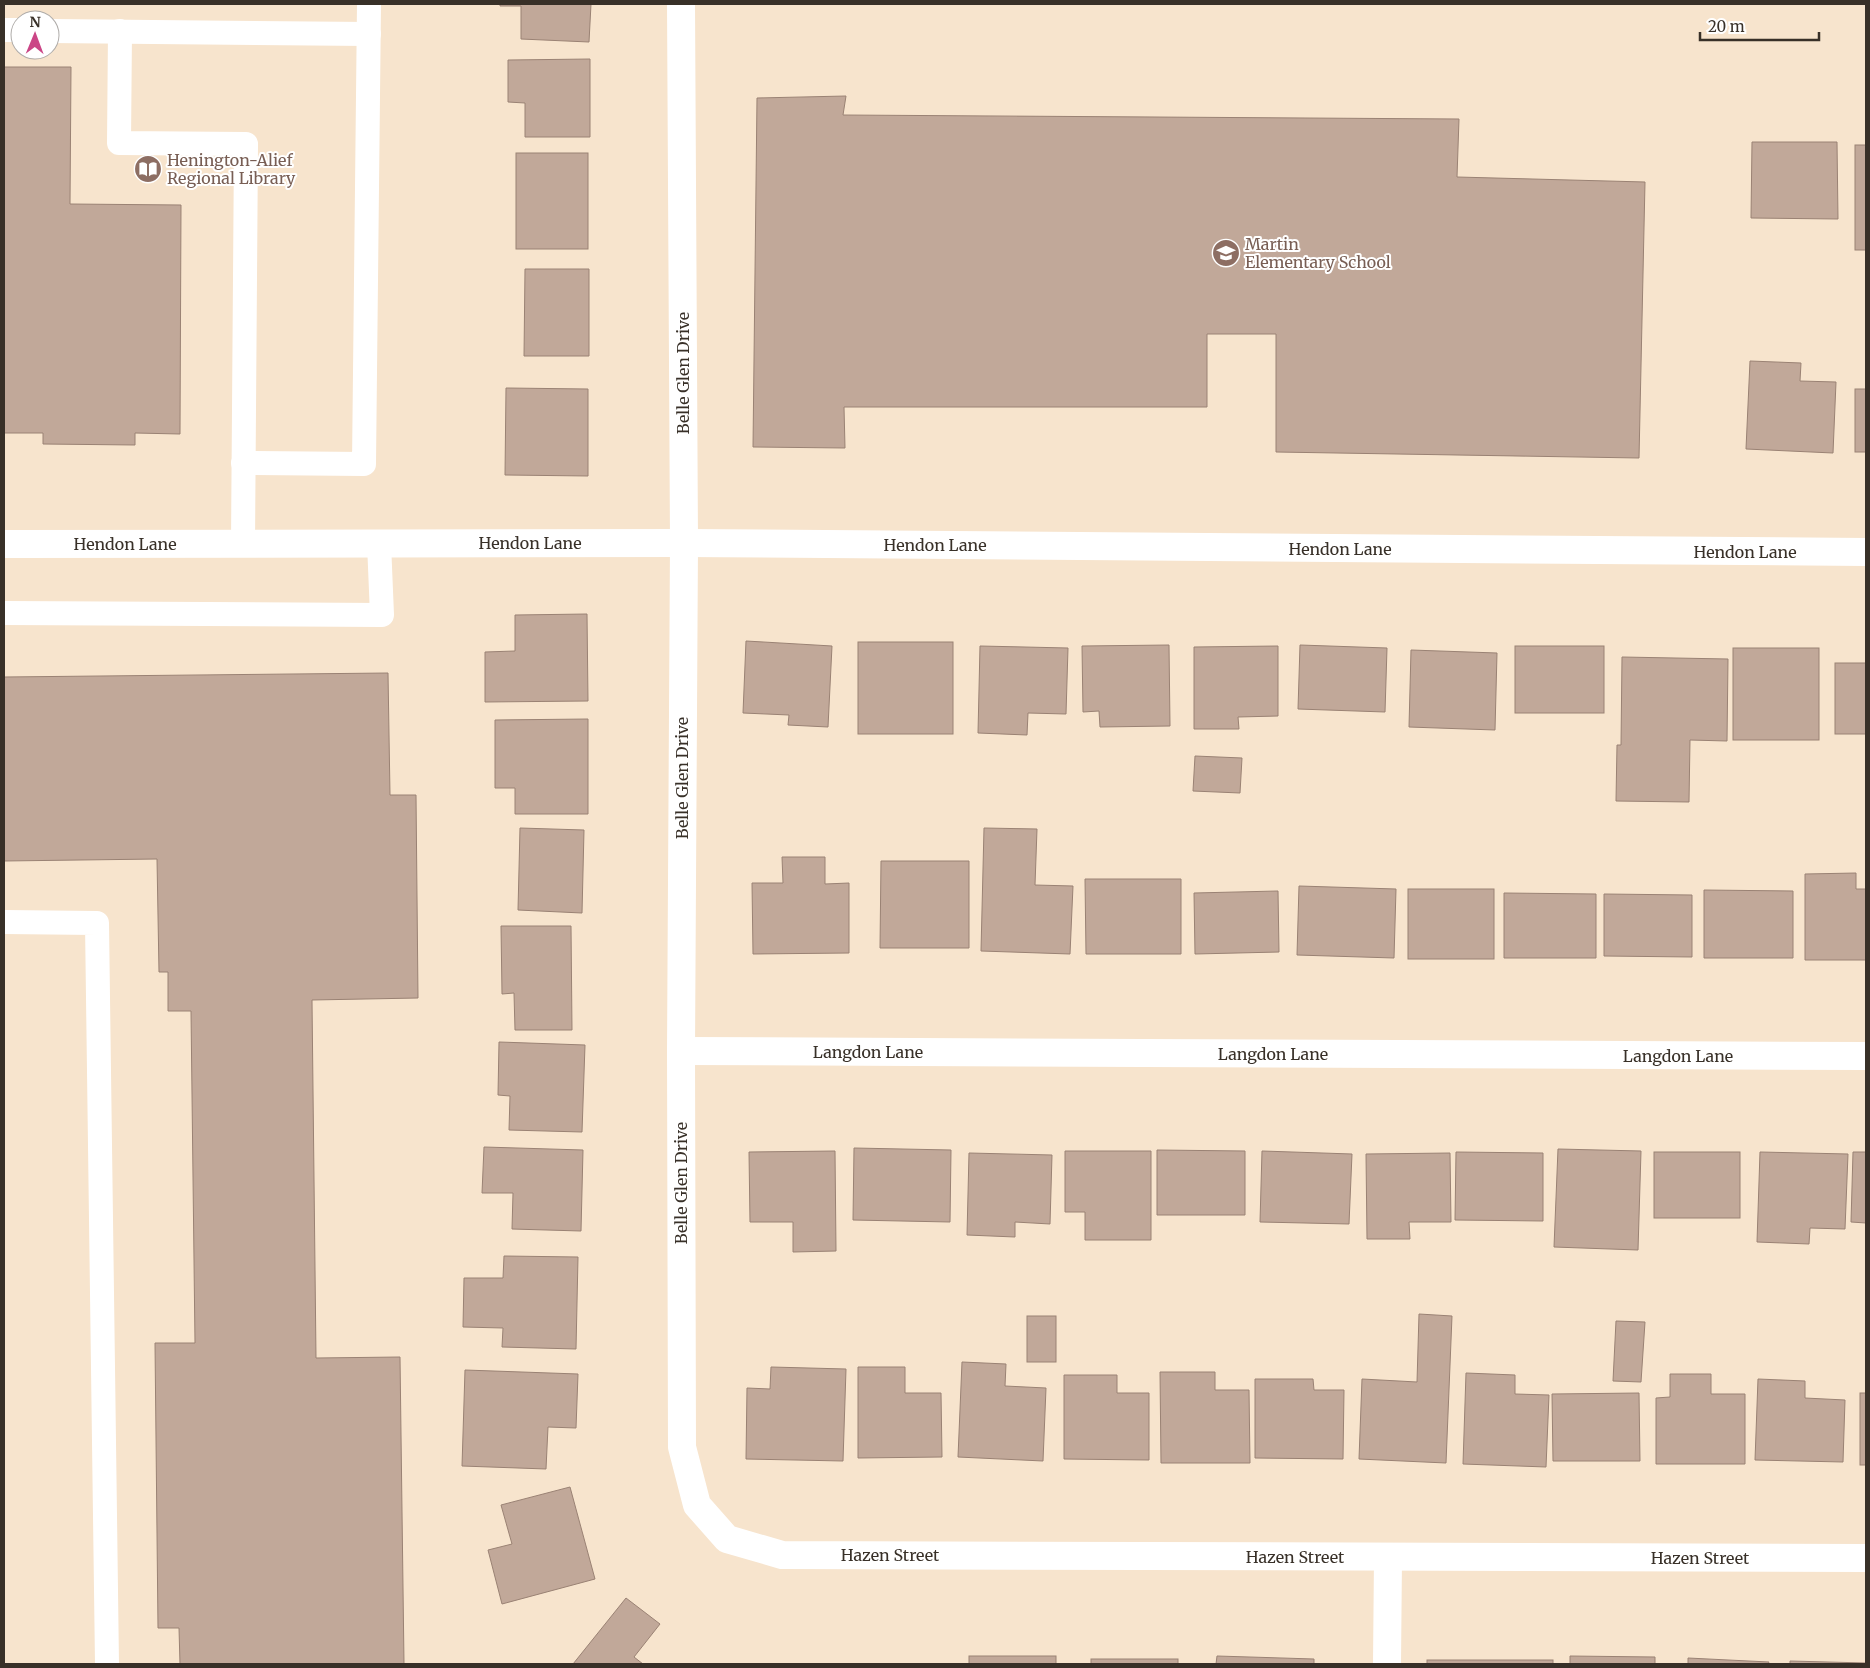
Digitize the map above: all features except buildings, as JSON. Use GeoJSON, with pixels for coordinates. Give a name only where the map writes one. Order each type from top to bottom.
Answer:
{"type":"FeatureCollection","features":[{"type":"Feature","properties":{"kind":"street","name":"Belle Glen Drive"},"geometry":{"type":"LineString","coordinates":[[681,4],[684,543],[680,1051],[682,1448],[697,1505],[727,1539]]}},
{"type":"Feature","properties":{"kind":"street","name":"Hendon Lane"},"geometry":{"type":"LineString","coordinates":[[4,544],[684,543],[1866,552]]}},
{"type":"Feature","properties":{"kind":"street","name":"Langdon Lane"},"geometry":{"type":"LineString","coordinates":[[680,1051],[1866,1056]]}},
{"type":"Feature","properties":{"kind":"street","name":"Hazen Street"},"geometry":{"type":"LineString","coordinates":[[727,1539],[782,1555],[1866,1558]]}},
{"type":"Feature","properties":{"kind":"street"},"geometry":{"type":"LineString","coordinates":[[1388,1557],[1388,1664]]}},
{"type":"Feature","properties":{"kind":"lane"},"geometry":{"type":"LineString","coordinates":[[243,463],[364,464],[369,4]]}},
{"type":"Feature","properties":{"kind":"lane"},"geometry":{"type":"LineString","coordinates":[[60,31],[368,34]]}},
{"type":"Feature","properties":{"kind":"lane"},"geometry":{"type":"LineString","coordinates":[[120,31],[119,143],[246,144],[243,544]]}},
{"type":"Feature","properties":{"kind":"lane"},"geometry":{"type":"LineString","coordinates":[[4,613],[382,615],[379,543]]}},
{"type":"Feature","properties":{"kind":"lane"},"geometry":{"type":"LineString","coordinates":[[4,922],[97,922],[107,1664]]}},
{"type":"Feature","properties":{"kind":"place","name":"Henington-Alief Regional Library"},"geometry":{"type":"Point","coordinates":[148,169]}},
{"type":"Feature","properties":{"kind":"place","name":"Martin Elementary School"},"geometry":{"type":"Point","coordinates":[1226,253]}}]}
